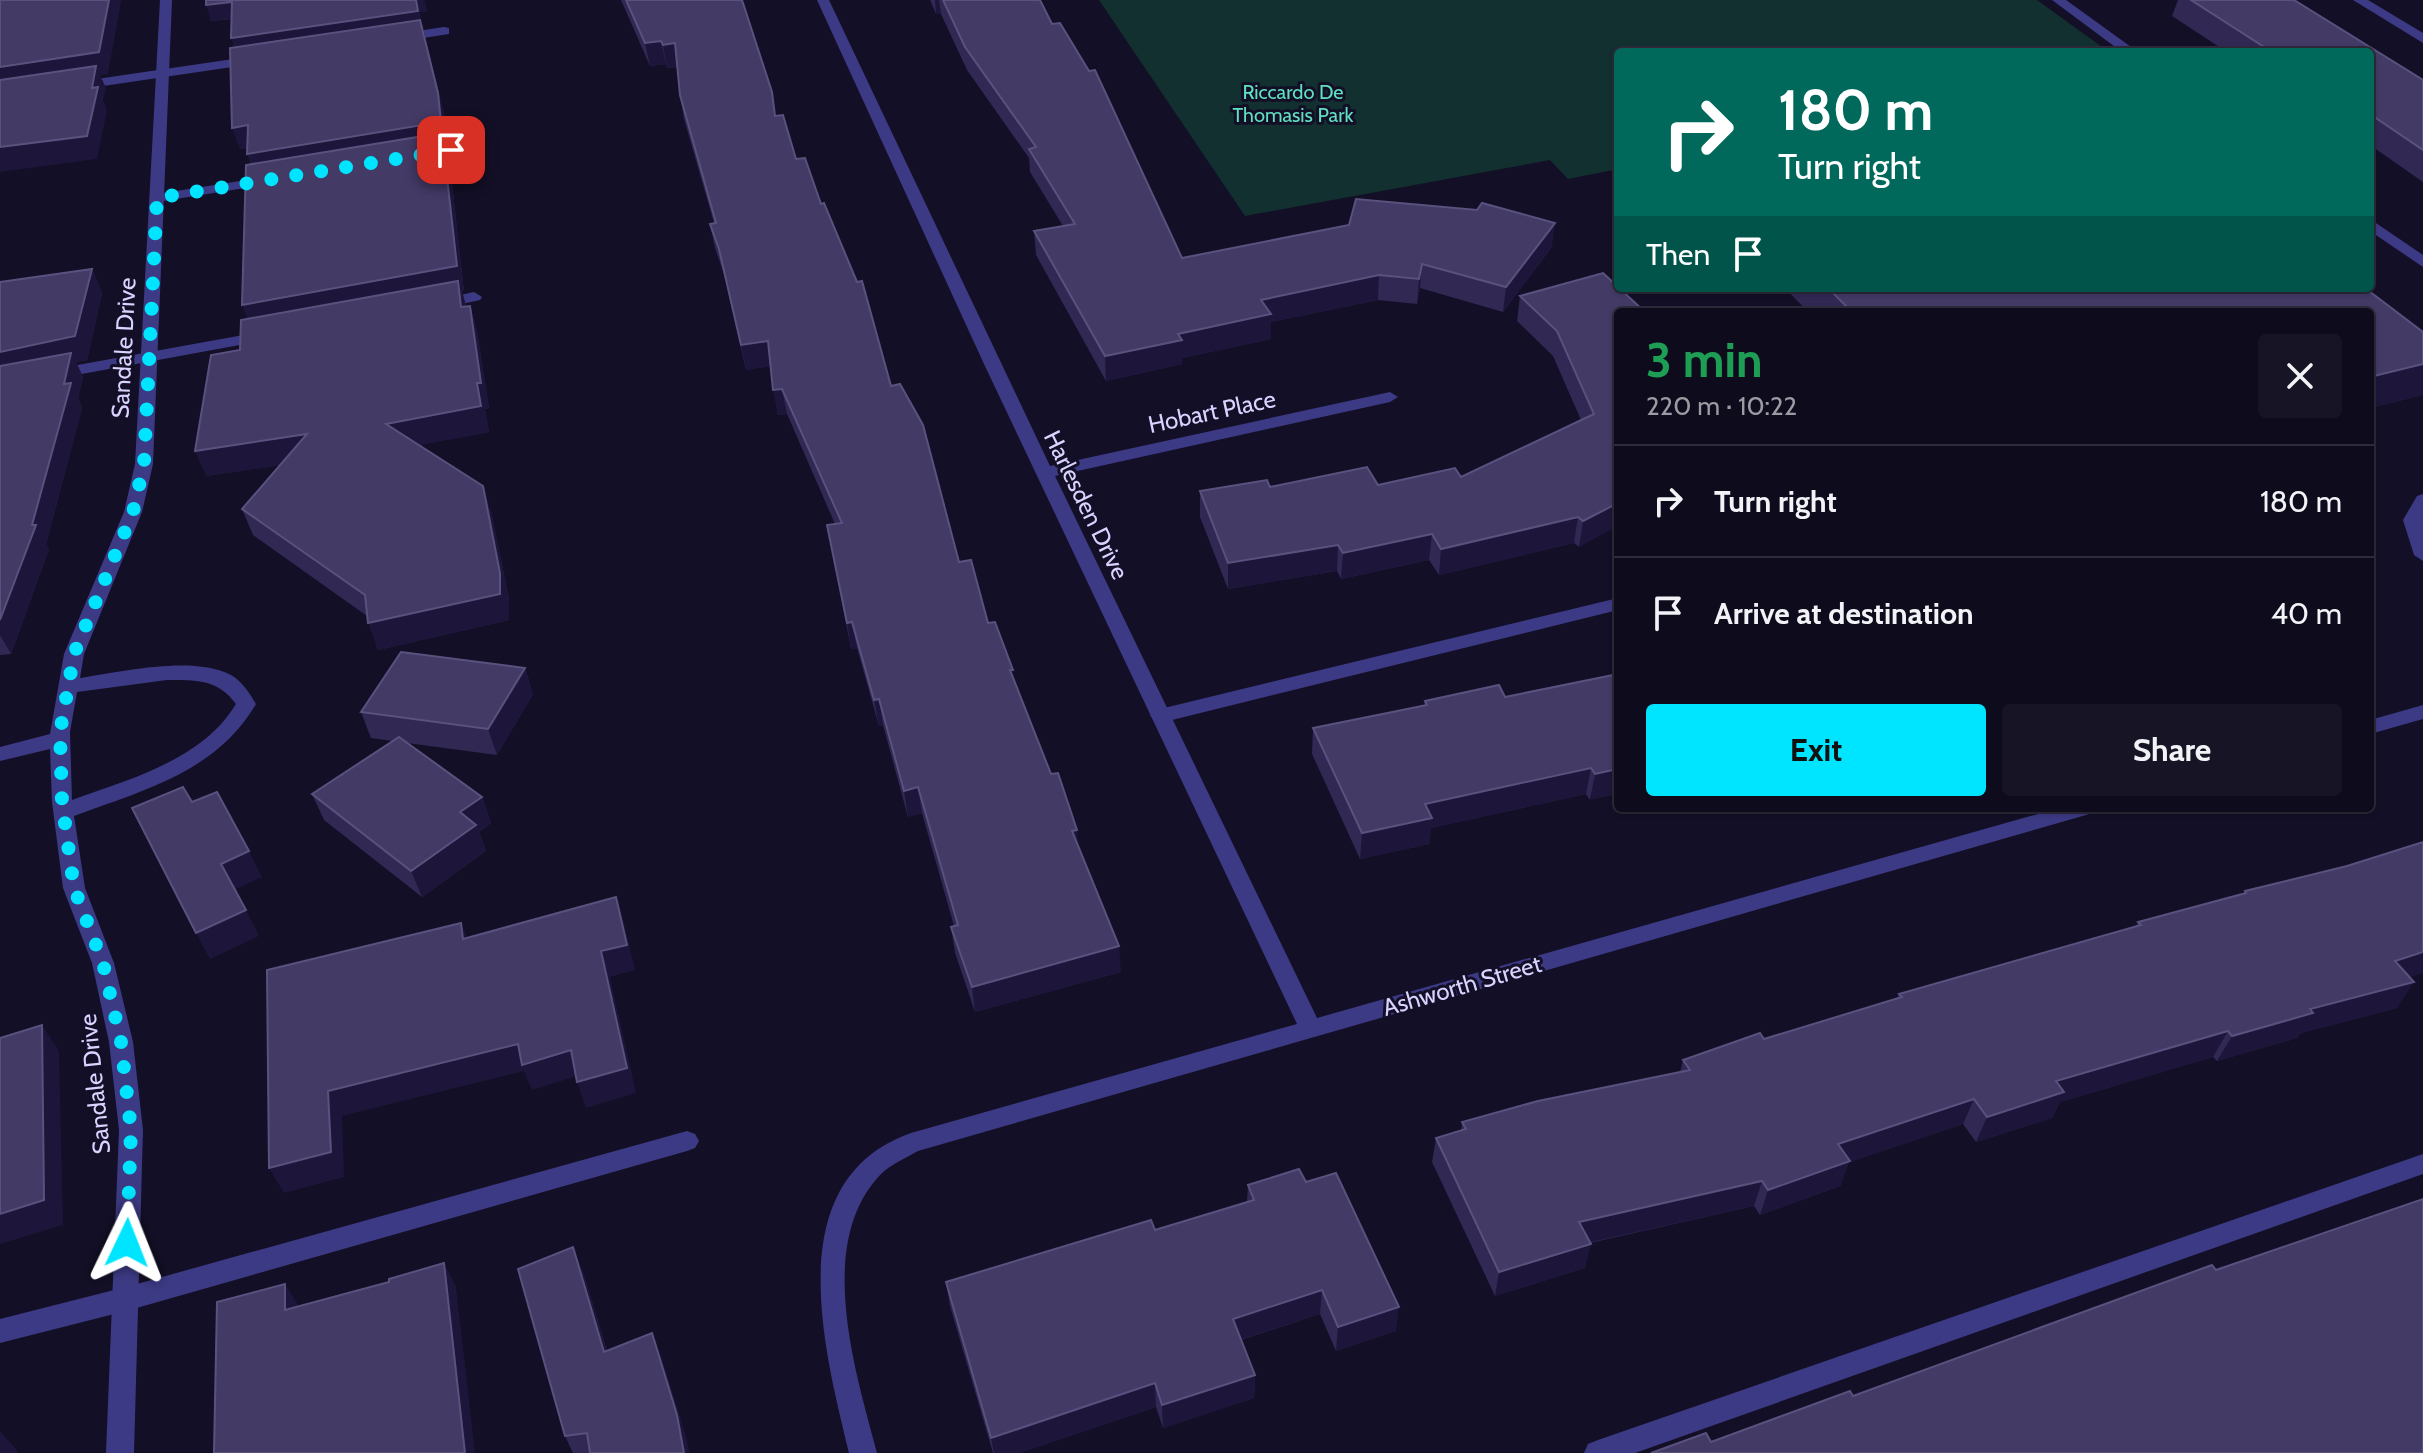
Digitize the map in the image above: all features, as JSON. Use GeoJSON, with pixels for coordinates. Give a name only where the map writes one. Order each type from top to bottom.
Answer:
{"type":"FeatureCollection","features":[{"type":"Feature","properties":{"kind":"street","name":"Sandale Drive"},"geometry":{"type":"LineString","coordinates":[[120,1453],[131,1130],[121,1042],[103,963],[74,888],[63,812],[60,739],[74,654],[136,500],[144,464],[166,0]]}},
{"type":"Feature","properties":{"kind":"street","name":"Harlesden Drive"},"geometry":{"type":"LineString","coordinates":[[823,0],[1044,473],[1311,1029]]}},
{"type":"Feature","properties":{"kind":"street"},"geometry":{"type":"LineString","coordinates":[[2058,0],[2125,48]]}},
{"type":"Feature","properties":{"kind":"street"},"geometry":{"type":"LineString","coordinates":[[2359,0],[2423,39]]}},
{"type":"Feature","properties":{"kind":"street"},"geometry":{"type":"LineString","coordinates":[[382,40],[444,31]]}},
{"type":"Feature","properties":{"kind":"street"},"geometry":{"type":"LineString","coordinates":[[59,89],[272,57]]}},
{"type":"Feature","properties":{"kind":"street"},"geometry":{"type":"LineString","coordinates":[[157,198],[281,178]]}},
{"type":"Feature","properties":{"kind":"street"},"geometry":{"type":"LineString","coordinates":[[2374,227],[2423,262]]}},
{"type":"Feature","properties":{"kind":"street"},"geometry":{"type":"LineString","coordinates":[[428,306],[474,297]]}},
{"type":"Feature","properties":{"kind":"street"},"geometry":{"type":"LineString","coordinates":[[0,384],[288,332]]}},
{"type":"Feature","properties":{"kind":"street","name":"Hobart Place"},"geometry":{"type":"LineString","coordinates":[[1044,473],[1390,397]]}},
{"type":"Feature","properties":{"kind":"street"},"geometry":{"type":"LineString","coordinates":[[2423,500],[2412,520],[2423,555]]}},
{"type":"Feature","properties":{"kind":"street"},"geometry":{"type":"LineString","coordinates":[[1160,716],[1614,605]]}},
{"type":"Feature","properties":{"kind":"street"},"geometry":{"type":"LineString","coordinates":[[63,812],[134,785],[195,756],[240,717],[246,704],[235,688],[219,677],[184,674],[68,686]]}},
{"type":"Feature","properties":{"kind":"street"},"geometry":{"type":"LineString","coordinates":[[2374,726],[2423,712]]}},
{"type":"Feature","properties":{"kind":"street"},"geometry":{"type":"LineString","coordinates":[[0,754],[60,739]]}},
{"type":"Feature","properties":{"kind":"street","name":"Ashworth Street"},"geometry":{"type":"LineString","coordinates":[[863,1453],[836,1339],[832,1265],[846,1207],[871,1167],[911,1143],[2072,812]]}},
{"type":"Feature","properties":{"kind":"street"},"geometry":{"type":"LineString","coordinates":[[0,1331],[126,1299],[687,1141]]}},
{"type":"Feature","properties":{"kind":"street"},"geometry":{"type":"LineString","coordinates":[[1598,1453],[2423,1164]]}},
{"type":"Feature","properties":{"kind":"green space","name":"Riccardo De Thomasis Park"},"geometry":{"type":"Polygon","coordinates":[[[1099,0],[2037,0],[2103,48],[1614,48],[1614,170],[1568,179],[1550,160],[1245,216],[1099,0]]]}},
{"type":"Feature","properties":{"kind":"building"},"geometry":{"type":"Polygon","coordinates":[[[0,0],[109,0],[99,52],[0,67],[0,0]]]}},
{"type":"Feature","properties":{"kind":"building"},"geometry":{"type":"Polygon","coordinates":[[[206,0],[416,0],[418,11],[231,38],[232,2],[206,5],[206,0]]]}},
{"type":"Feature","properties":{"kind":"building"},"geometry":{"type":"Polygon","coordinates":[[[626,0],[742,0],[772,92],[775,116],[783,115],[796,159],[805,158],[821,204],[824,203],[857,282],[862,281],[891,386],[900,384],[923,425],[959,562],[971,560],[988,623],[995,622],[1013,670],[1010,670],[1051,774],[1058,773],[1077,830],[1072,831],[1119,946],[972,987],[951,927],[958,925],[918,787],[904,791],[879,699],[874,700],[852,622],[847,623],[827,525],[842,523],[782,389],[773,390],[768,341],[741,345],[719,249],[710,224],[716,223],[680,95],[675,43],[645,43],[626,0]]]}},
{"type":"Feature","properties":{"kind":"building"},"geometry":{"type":"Polygon","coordinates":[[[943,0],[1040,0],[1052,24],[1060,23],[1089,71],[1095,70],[1182,258],[1349,225],[1356,199],[1477,210],[1482,203],[1555,223],[1506,287],[1422,264],[1419,279],[1379,275],[1261,300],[1271,314],[1178,334],[1182,340],[1105,356],[1034,231],[1075,224],[1029,149],[1036,147],[965,47],[943,0]]]}},
{"type":"Feature","properties":{"kind":"building"},"geometry":{"type":"Polygon","coordinates":[[[2191,0],[2294,0],[2371,48],[2266,48],[2191,0]]]}},
{"type":"Feature","properties":{"kind":"building"},"geometry":{"type":"Polygon","coordinates":[[[420,20],[438,93],[441,122],[247,154],[248,125],[232,128],[230,48],[420,20]]]}},
{"type":"Feature","properties":{"kind":"building"},"geometry":{"type":"Polygon","coordinates":[[[2374,50],[2423,80],[2423,150],[2374,117],[2374,50]]]}},
{"type":"Feature","properties":{"kind":"building"},"geometry":{"type":"Polygon","coordinates":[[[96,66],[92,88],[98,87],[87,136],[0,147],[0,80],[96,66]]]}},
{"type":"Feature","properties":{"kind":"building"},"geometry":{"type":"Polygon","coordinates":[[[442,133],[457,266],[242,305],[246,165],[442,133]]]}},
{"type":"Feature","properties":{"kind":"building"},"geometry":{"type":"Polygon","coordinates":[[[92,269],[75,336],[0,352],[0,282],[92,269]]]}},
{"type":"Feature","properties":{"kind":"building"},"geometry":{"type":"Polygon","coordinates":[[[1603,273],[1614,283],[1614,292],[1623,292],[1641,308],[1614,308],[1614,505],[1583,521],[1578,517],[1441,549],[1432,534],[1343,553],[1338,545],[1228,563],[1200,491],[1267,480],[1270,487],[1367,467],[1378,485],[1455,468],[1461,477],[1594,414],[1557,331],[1520,296],[1603,273]]]}},
{"type":"Feature","properties":{"kind":"building"},"geometry":{"type":"Polygon","coordinates":[[[458,281],[461,307],[470,306],[481,383],[477,383],[481,406],[386,424],[483,486],[500,573],[500,594],[368,623],[365,595],[242,509],[307,434],[195,451],[211,355],[240,350],[241,320],[458,281]]]}},
{"type":"Feature","properties":{"kind":"building"},"geometry":{"type":"Polygon","coordinates":[[[1832,292],[2370,292],[2423,332],[2423,364],[2374,376],[2374,308],[1848,308],[1832,292]]]}},
{"type":"Feature","properties":{"kind":"building"},"geometry":{"type":"Polygon","coordinates":[[[71,353],[64,384],[71,383],[32,525],[36,525],[0,620],[0,366],[71,353]]]}},
{"type":"Feature","properties":{"kind":"building"},"geometry":{"type":"Polygon","coordinates":[[[401,652],[525,668],[488,729],[361,712],[401,652]]]}},
{"type":"Feature","properties":{"kind":"building"},"geometry":{"type":"Polygon","coordinates":[[[1614,675],[1614,770],[1595,774],[1591,768],[1425,804],[1432,818],[1362,833],[1313,728],[1427,705],[1425,701],[1499,685],[1505,697],[1614,675]]]}},
{"type":"Feature","properties":{"kind":"building"},"geometry":{"type":"Polygon","coordinates":[[[399,737],[482,797],[460,812],[476,825],[411,871],[312,794],[399,737]]]}},
{"type":"Feature","properties":{"kind":"building"},"geometry":{"type":"Polygon","coordinates":[[[183,787],[192,802],[217,792],[249,851],[221,864],[246,910],[196,933],[132,808],[183,787]]]}},
{"type":"Feature","properties":{"kind":"building"},"geometry":{"type":"Polygon","coordinates":[[[2423,842],[2423,952],[2395,961],[2414,982],[2310,1009],[2313,1013],[2232,1036],[2228,1031],[2056,1081],[2064,1092],[1987,1117],[1974,1099],[1838,1144],[1850,1161],[1768,1190],[1762,1181],[1579,1222],[1591,1244],[1499,1272],[1436,1138],[1466,1129],[1462,1122],[1538,1101],[1690,1070],[1683,1060],[1760,1033],[1764,1039],[1902,997],[1899,994],[2141,925],[2138,922],[2347,866],[2423,842]]]}},
{"type":"Feature","properties":{"kind":"building"},"geometry":{"type":"Polygon","coordinates":[[[616,897],[627,945],[601,951],[627,1068],[577,1082],[571,1050],[522,1065],[518,1044],[328,1091],[331,1152],[269,1168],[267,970],[461,923],[463,939],[616,897]]]}},
{"type":"Feature","properties":{"kind":"building"},"geometry":{"type":"Polygon","coordinates":[[[42,1025],[44,1200],[0,1214],[0,1038],[42,1025]]]}},
{"type":"Feature","properties":{"kind":"building"},"geometry":{"type":"Polygon","coordinates":[[[1299,1169],[1306,1182],[1336,1173],[1399,1307],[1338,1327],[1322,1290],[1233,1319],[1255,1375],[1162,1405],[1155,1383],[991,1438],[946,1282],[1151,1220],[1155,1230],[1254,1200],[1248,1185],[1299,1169]]]}},
{"type":"Feature","properties":{"kind":"building"},"geometry":{"type":"Polygon","coordinates":[[[2423,1199],[2423,1453],[1651,1453],[1706,1433],[1711,1442],[1850,1391],[1853,1396],[2212,1265],[2216,1270],[2423,1199]]]}},
{"type":"Feature","properties":{"kind":"building"},"geometry":{"type":"Polygon","coordinates":[[[573,1247],[604,1352],[652,1333],[677,1415],[684,1453],[590,1453],[587,1433],[565,1436],[518,1269],[573,1247]]]}},
{"type":"Feature","properties":{"kind":"building"},"geometry":{"type":"Polygon","coordinates":[[[444,1263],[465,1453],[214,1453],[217,1302],[285,1284],[285,1310],[389,1282],[389,1279],[444,1263]]]}},
{"type":"Feature","properties":{"kind":"route"},"geometry":{"type":"LineString","coordinates":[[127,1243],[131,1130],[121,1042],[103,963],[74,888],[62,802],[60,732],[74,654],[133,512],[144,464],[157,198],[451,150]]}}]}
